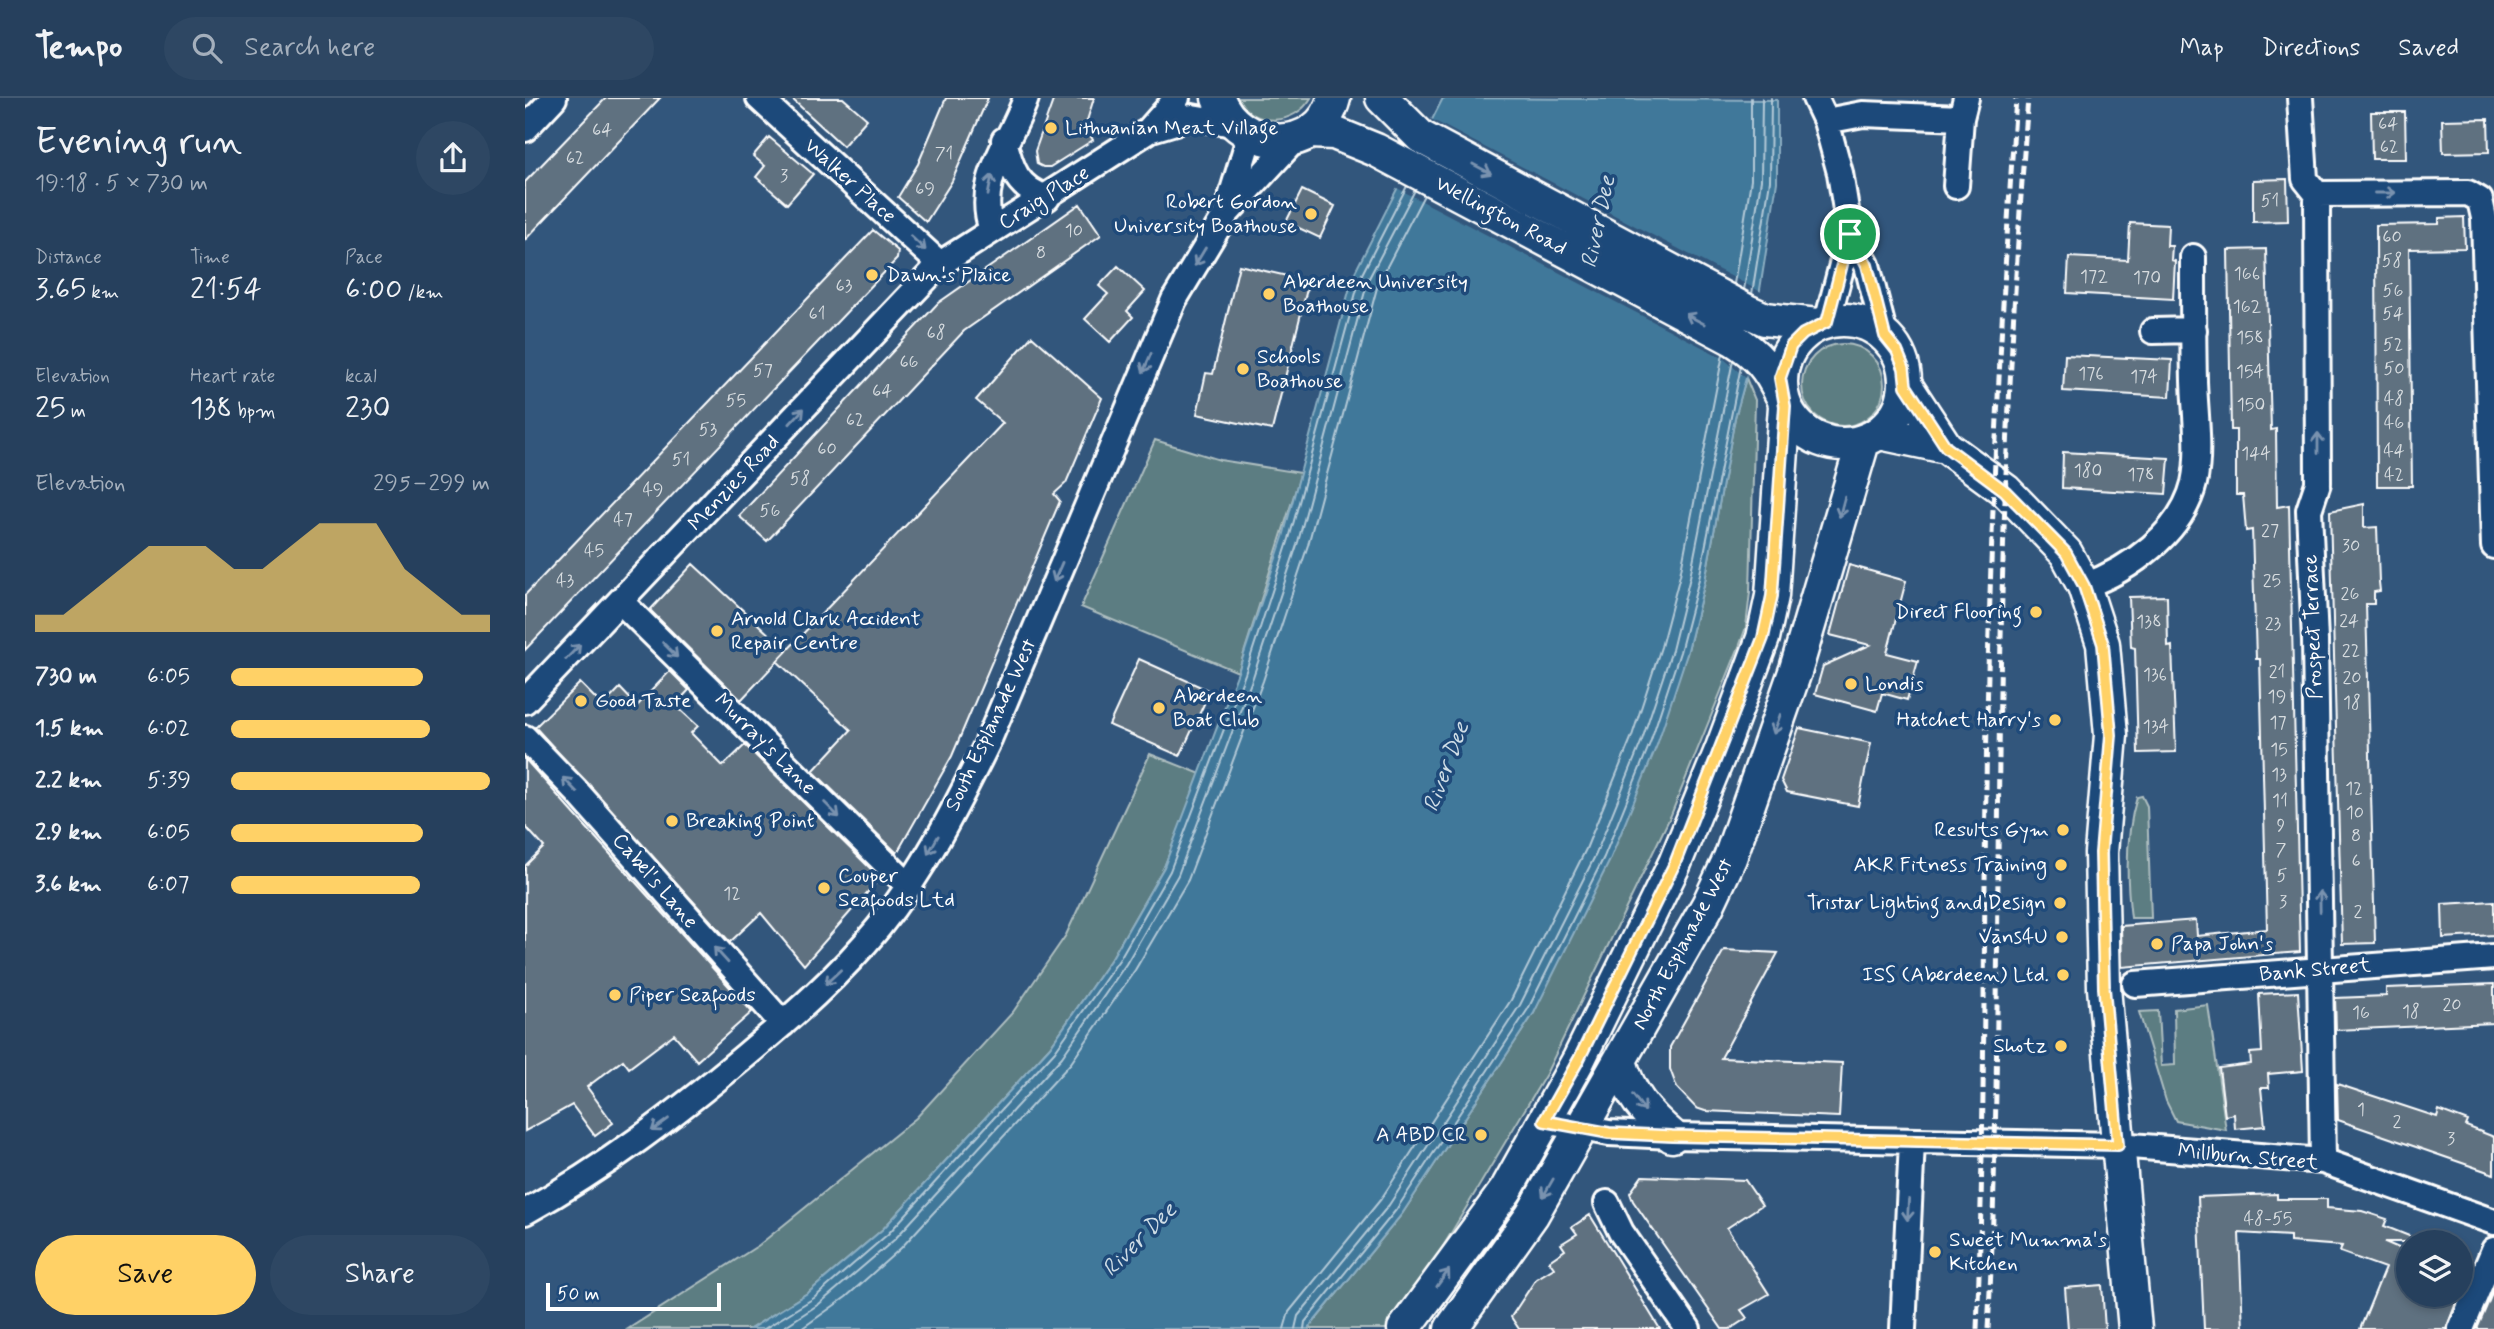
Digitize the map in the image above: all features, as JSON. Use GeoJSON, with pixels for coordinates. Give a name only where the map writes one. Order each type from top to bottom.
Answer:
{"type":"FeatureCollection","features":[{"type":"Feature","properties":{"kind":"main road"},"geometry":{"type":"LineString","coordinates":[[1303,135],[1324,119],[1334,98]]}},
{"type":"Feature","properties":{"kind":"main road","name":"Wellington Road"},"geometry":{"type":"LineString","coordinates":[[1382,98],[1421,137],[1765,318],[1822,323]]}},
{"type":"Feature","properties":{"kind":"main road","name":"Wellington Road"},"geometry":{"type":"LineString","coordinates":[[1234,119],[1265,140],[1303,135],[1349,138],[1405,166],[1754,352],[1769,369],[1783,400]]}},
{"type":"Feature","properties":{"kind":"main road"},"geometry":{"type":"LineString","coordinates":[[1872,437],[1893,420],[1902,404],[1906,386],[1904,368],[1897,351],[1885,336],[1868,325],[1848,320],[1822,323],[1803,334],[1787,354],[1780,378],[1783,400],[1793,420],[1817,439],[1840,445],[1872,437],[1946,447]]}},
{"type":"Feature","properties":{"kind":"main road"},"geometry":{"type":"LineString","coordinates":[[1906,386],[1946,447],[2005,491],[2051,535],[2084,586],[2103,644],[2110,693],[2111,735],[2101,853],[2104,988],[2135,1329]]}},
{"type":"Feature","properties":{"kind":"main road","name":"North Esplanade West"},"geometry":{"type":"LineString","coordinates":[[1405,1329],[1481,1227],[1544,1121],[1579,1059],[1675,863],[1763,638],[1772,596],[1783,400]]}},
{"type":"Feature","properties":{"kind":"main road","name":"North Esplanade West"},"geometry":{"type":"LineString","coordinates":[[1451,1329],[1532,1215],[1708,905],[1730,858],[1872,437]]}},
{"type":"Feature","properties":{"kind":"main road"},"geometry":{"type":"LineString","coordinates":[[1620,1061],[1630,1091],[1638,1104],[1672,1136]]}},
{"type":"Feature","properties":{"kind":"street"},"geometry":{"type":"LineString","coordinates":[[525,129],[554,98]]}},
{"type":"Feature","properties":{"kind":"street","name":"Walker Place"},"geometry":{"type":"LineString","coordinates":[[759,98],[940,264]]}},
{"type":"Feature","properties":{"kind":"street"},"geometry":{"type":"LineString","coordinates":[[992,230],[986,212],[993,169],[1026,98]]}},
{"type":"Feature","properties":{"kind":"street","name":"Craig Place"},"geometry":{"type":"LineString","coordinates":[[940,264],[1148,131],[1177,98]]}},
{"type":"Feature","properties":{"kind":"street"},"geometry":{"type":"LineString","coordinates":[[1815,98],[1826,121],[1840,173],[1850,234],[1867,265],[1885,336]]}},
{"type":"Feature","properties":{"kind":"street","name":"Prospect Terrace"},"geometry":{"type":"LineString","coordinates":[[2300,98],[2305,179],[2317,194],[2318,483],[2309,510],[2322,969],[2323,1161]]}},
{"type":"Feature","properties":{"kind":"street"},"geometry":{"type":"LineString","coordinates":[[1826,121],[1863,114],[1963,108],[1957,186]]}},
{"type":"Feature","properties":{"kind":"street","name":"Craig Place"},"geometry":{"type":"LineString","coordinates":[[1148,131],[1192,117],[1234,119]]}},
{"type":"Feature","properties":{"kind":"street","name":"South Esplanade West"},"geometry":{"type":"LineString","coordinates":[[1226,214],[1234,119]]}},
{"type":"Feature","properties":{"kind":"street","name":"South Esplanade West"},"geometry":{"type":"LineString","coordinates":[[525,1212],[590,1176],[675,1114],[783,1024],[847,964],[909,886],[961,797],[987,744],[1174,300],[1226,214],[1303,135]]}},
{"type":"Feature","properties":{"kind":"street"},"geometry":{"type":"LineString","coordinates":[[1005,140],[1016,179],[1033,194],[1047,198]]}},
{"type":"Feature","properties":{"kind":"street"},"geometry":{"type":"LineString","coordinates":[[2317,194],[2468,193],[2480,200],[2484,218],[2494,546]]}},
{"type":"Feature","properties":{"kind":"street"},"geometry":{"type":"LineString","coordinates":[[1822,323],[1850,234]]}},
{"type":"Feature","properties":{"kind":"street"},"geometry":{"type":"LineString","coordinates":[[2084,586],[2112,576],[2150,547],[2181,515],[2191,494],[2196,445],[2193,257]]}},
{"type":"Feature","properties":{"kind":"street","name":"Menzies Road"},"geometry":{"type":"LineString","coordinates":[[525,701],[940,264]]}},
{"type":"Feature","properties":{"kind":"street"},"geometry":{"type":"LineString","coordinates":[[2153,331],[2194,330]]}},
{"type":"Feature","properties":{"kind":"street","name":"Murray's Lane"},"geometry":{"type":"LineString","coordinates":[[621,602],[909,886]]}},
{"type":"Feature","properties":{"kind":"street","name":"Cabel's Lane"},"geometry":{"type":"LineString","coordinates":[[525,738],[578,793],[783,1024]]}},
{"type":"Feature","properties":{"kind":"street","name":"Bank Street"},"geometry":{"type":"LineString","coordinates":[[2135,984],[2494,957]]}},
{"type":"Feature","properties":{"kind":"street","name":"Millburn Street"},"geometry":{"type":"LineString","coordinates":[[1544,1121],[1583,1129],[1672,1136],[2118,1145],[2323,1161],[2494,1222]]}},
{"type":"Feature","properties":{"kind":"street"},"geometry":{"type":"LineString","coordinates":[[1903,1329],[1912,1142]]}},
{"type":"Feature","properties":{"kind":"street"},"geometry":{"type":"LineString","coordinates":[[1607,1203],[1621,1232],[1688,1329]]}},
{"type":"Feature","properties":{"kind":"street"},"geometry":{"type":"LineString","coordinates":[[2462,1329],[2494,1250]]}},
{"type":"Feature","properties":{"kind":"green space"},"geometry":{"type":"Polygon","coordinates":[[[1238,98],[1311,98],[1295,114],[1275,120],[1254,115],[1238,98]]]}},
{"type":"Feature","properties":{"kind":"green space"},"geometry":{"type":"Polygon","coordinates":[[[1843,344],[1859,347],[1872,356],[1881,369],[1884,385],[1881,401],[1872,414],[1859,423],[1843,426],[1827,423],[1814,414],[1805,401],[1802,385],[1805,369],[1814,356],[1827,347],[1843,344]]]}},
{"type":"Feature","properties":{"kind":"green space"},"geometry":{"type":"Polygon","coordinates":[[[1746,378],[1755,400],[1750,592],[1746,627],[1671,815],[1546,1074],[1411,1300],[1387,1329],[1308,1329],[1402,1214],[1534,1013],[1687,654],[1705,581],[1735,417],[1746,378]]]}},
{"type":"Feature","properties":{"kind":"green space"},"geometry":{"type":"Polygon","coordinates":[[[1155,440],[1220,460],[1301,473],[1238,672],[1081,607],[1155,440]]]}},
{"type":"Feature","properties":{"kind":"green space"},"geometry":{"type":"Polygon","coordinates":[[[1150,754],[1201,774],[1164,867],[1113,956],[1050,1047],[883,1229],[809,1292],[750,1329],[628,1329],[759,1245],[916,1118],[1013,1012],[1066,935],[1150,754]]]}},
{"type":"Feature","properties":{"kind":"green space"},"geometry":{"type":"Polygon","coordinates":[[[2142,796],[2147,806],[2151,918],[2131,918],[2128,888],[2129,842],[2137,797],[2142,796]]]}},
{"type":"Feature","properties":{"kind":"green space"},"geometry":{"type":"Polygon","coordinates":[[[2208,1005],[2226,1130],[2176,1121],[2166,1101],[2139,1012],[2158,1011],[2161,1066],[2175,1065],[2174,1009],[2208,1005]]]}},
{"type":"Feature","properties":{"kind":"water","name":"River Dee"},"geometry":{"type":"Polygon","coordinates":[[[1443,98],[1777,100],[1777,182],[1746,378],[1735,418],[1705,581],[1687,654],[1657,745],[1610,860],[1534,1013],[1402,1214],[1308,1329],[750,1329],[809,1292],[883,1229],[1050,1047],[1113,956],[1164,867],[1238,672],[1283,537],[1353,276],[1443,98]]]}},
{"type":"Feature","properties":{"kind":"pier"},"geometry":{"type":"Polygon","coordinates":[[[1431,119],[1763,293],[1753,356],[1746,378],[1723,358],[1395,187],[1431,119]]]}},
{"type":"Feature","properties":{"kind":"building"},"geometry":{"type":"Polygon","coordinates":[[[606,98],[660,98],[525,240],[525,182],[606,98]]]}},
{"type":"Feature","properties":{"kind":"building"},"geometry":{"type":"Polygon","coordinates":[[[791,98],[843,98],[867,119],[843,146],[791,98]]]}},
{"type":"Feature","properties":{"kind":"building"},"geometry":{"type":"Polygon","coordinates":[[[946,98],[988,98],[952,181],[926,222],[898,197],[918,164],[946,98]]]}},
{"type":"Feature","properties":{"kind":"building"},"geometry":{"type":"Polygon","coordinates":[[[1054,98],[1094,98],[1085,127],[1093,140],[1050,167],[1043,167],[1037,164],[1035,151],[1054,98]]]}},
{"type":"Feature","properties":{"kind":"building"},"geometry":{"type":"Polygon","coordinates":[[[2371,112],[2405,112],[2406,159],[2372,159],[2371,112]]]}},
{"type":"Feature","properties":{"kind":"building"},"geometry":{"type":"Polygon","coordinates":[[[2488,119],[2489,152],[2443,153],[2442,120],[2488,119]]]}},
{"type":"Feature","properties":{"kind":"building"},"geometry":{"type":"Polygon","coordinates":[[[769,137],[813,174],[787,204],[756,177],[765,166],[753,156],[769,137]]]}},
{"type":"Feature","properties":{"kind":"building"},"geometry":{"type":"Polygon","coordinates":[[[2287,179],[2288,221],[2253,222],[2253,180],[2287,179]]]}},
{"type":"Feature","properties":{"kind":"building","name":"Robert Gordon University Boathouse"},"geometry":{"type":"Polygon","coordinates":[[[1302,190],[1335,206],[1320,238],[1286,222],[1302,190]]]}},
{"type":"Feature","properties":{"kind":"building"},"geometry":{"type":"Polygon","coordinates":[[[1080,204],[1101,235],[964,331],[767,541],[739,516],[938,303],[1080,204]]]}},
{"type":"Feature","properties":{"kind":"building"},"geometry":{"type":"Polygon","coordinates":[[[2464,217],[2465,248],[2409,249],[2412,486],[2377,486],[2376,225],[2439,224],[2439,218],[2464,217]]]}},
{"type":"Feature","properties":{"kind":"building"},"geometry":{"type":"Polygon","coordinates":[[[2130,223],[2168,225],[2167,246],[2172,246],[2171,260],[2175,261],[2173,299],[2067,293],[2069,257],[2128,260],[2130,223]]]}},
{"type":"Feature","properties":{"kind":"building"},"geometry":{"type":"Polygon","coordinates":[[[873,230],[898,251],[897,259],[525,650],[525,595],[873,230]]]}},
{"type":"Feature","properties":{"kind":"building"},"geometry":{"type":"Polygon","coordinates":[[[2266,249],[2271,430],[2276,429],[2277,507],[2289,505],[2300,952],[2122,967],[2121,926],[2196,920],[2197,936],[2267,929],[2260,659],[2256,659],[2252,530],[2246,531],[2243,495],[2236,495],[2236,430],[2231,430],[2228,250],[2266,249]]]}},
{"type":"Feature","properties":{"kind":"building","name":"Schools Boathouse"},"geometry":{"type":"Polygon","coordinates":[[[1239,265],[1309,281],[1272,430],[1197,414],[1206,373],[1213,374],[1239,265]]]}},
{"type":"Feature","properties":{"kind":"building"},"geometry":{"type":"Polygon","coordinates":[[[1118,266],[1145,291],[1127,311],[1133,317],[1110,342],[1085,319],[1108,294],[1099,286],[1118,266]]]}},
{"type":"Feature","properties":{"kind":"building"},"geometry":{"type":"Polygon","coordinates":[[[1032,336],[1102,398],[1066,483],[1054,494],[1060,501],[952,756],[897,853],[813,771],[851,730],[777,661],[1003,423],[976,400],[1032,336]]]}},
{"type":"Feature","properties":{"kind":"building"},"geometry":{"type":"Polygon","coordinates":[[[2065,355],[2172,360],[2170,397],[2063,391],[2065,355]]]}},
{"type":"Feature","properties":{"kind":"building"},"geometry":{"type":"Polygon","coordinates":[[[2063,452],[2169,458],[2166,494],[2062,488],[2063,452]]]}},
{"type":"Feature","properties":{"kind":"building"},"geometry":{"type":"Polygon","coordinates":[[[2364,504],[2364,528],[2377,527],[2380,591],[2374,592],[2374,604],[2366,604],[2375,943],[2342,944],[2330,511],[2364,504]]]}},
{"type":"Feature","properties":{"kind":"building","name":"Arnold Clark Accident Repair Centre"},"geometry":{"type":"Polygon","coordinates":[[[693,564],[787,651],[741,700],[650,610],[693,564]]]}},
{"type":"Feature","properties":{"kind":"building"},"geometry":{"type":"Polygon","coordinates":[[[1849,565],[1906,581],[1887,653],[1918,661],[1907,700],[1882,693],[1877,711],[1815,694],[1823,666],[1870,645],[1830,635],[1849,565]]]}},
{"type":"Feature","properties":{"kind":"building"},"geometry":{"type":"Polygon","coordinates":[[[2167,596],[2168,647],[2172,646],[2176,752],[2138,753],[2135,648],[2131,647],[2129,597],[2167,596]]]}},
{"type":"Feature","properties":{"kind":"building","name":"Aberdeen Boat Club"},"geometry":{"type":"Polygon","coordinates":[[[1139,659],[1210,691],[1180,756],[1109,725],[1139,659]]]}},
{"type":"Feature","properties":{"kind":"building"},"geometry":{"type":"Polygon","coordinates":[[[670,671],[689,690],[675,705],[698,726],[691,733],[723,766],[745,745],[880,878],[804,965],[761,913],[730,942],[535,727],[580,683],[603,706],[620,688],[637,706],[670,671]]]}},
{"type":"Feature","properties":{"kind":"building"},"geometry":{"type":"Polygon","coordinates":[[[1799,728],[1871,743],[1858,806],[1787,792],[1781,780],[1799,728]]]}},
{"type":"Feature","properties":{"kind":"building","name":"Piper Seafoods"},"geometry":{"type":"Polygon","coordinates":[[[525,759],[752,1012],[697,1061],[674,1034],[629,1068],[623,1060],[587,1087],[613,1123],[595,1136],[572,1105],[525,1131],[525,866],[544,847],[525,826],[525,759]]]}},
{"type":"Feature","properties":{"kind":"building"},"geometry":{"type":"Polygon","coordinates":[[[2494,901],[2494,935],[2443,938],[2442,904],[2494,901]]]}},
{"type":"Feature","properties":{"kind":"building"},"geometry":{"type":"Polygon","coordinates":[[[1724,950],[1778,953],[1721,1058],[1842,1063],[1839,1117],[1705,1111],[1696,1108],[1677,1088],[1670,1069],[1670,1047],[1724,950]]]}},
{"type":"Feature","properties":{"kind":"building"},"geometry":{"type":"Polygon","coordinates":[[[2494,984],[2494,1023],[2336,1030],[2335,998],[2386,996],[2386,988],[2494,984]]]}},
{"type":"Feature","properties":{"kind":"building"},"geometry":{"type":"Polygon","coordinates":[[[2298,992],[2303,1071],[2268,1074],[2269,1088],[2261,1088],[2265,1126],[2235,1129],[2234,1114],[2225,1116],[2219,1068],[2251,1064],[2250,1053],[2262,1052],[2259,994],[2298,992]]]}},
{"type":"Feature","properties":{"kind":"building"},"geometry":{"type":"Polygon","coordinates":[[[2337,1084],[2437,1117],[2439,1110],[2468,1121],[2466,1126],[2494,1137],[2494,1174],[2338,1120],[2337,1084]]]}},
{"type":"Feature","properties":{"kind":"building"},"geometry":{"type":"Polygon","coordinates":[[[1642,1176],[1745,1180],[1762,1205],[1727,1228],[1769,1294],[1741,1310],[1747,1318],[1730,1329],[1722,1329],[1633,1201],[1630,1193],[1642,1176]]]}},
{"type":"Feature","properties":{"kind":"building"},"geometry":{"type":"Polygon","coordinates":[[[2277,1194],[2277,1199],[2327,1199],[2327,1208],[2362,1211],[2387,1219],[2384,1226],[2396,1231],[2396,1242],[2385,1242],[2396,1247],[2396,1307],[2454,1307],[2446,1329],[2360,1329],[2385,1268],[2340,1252],[2342,1246],[2290,1242],[2290,1236],[2239,1233],[2243,1329],[2204,1329],[2198,1197],[2277,1194]]]}},
{"type":"Feature","properties":{"kind":"building"},"geometry":{"type":"Polygon","coordinates":[[[1590,1215],[1660,1329],[1519,1329],[1511,1317],[1536,1279],[1554,1268],[1549,1261],[1565,1250],[1561,1244],[1577,1234],[1572,1227],[1590,1215]]]}},
{"type":"Feature","properties":{"kind":"building"},"geometry":{"type":"Polygon","coordinates":[[[2102,1285],[2105,1329],[2068,1329],[2065,1288],[2102,1285]]]}},
{"type":"Feature","properties":{"kind":"building"},"geometry":{"type":"Polygon","coordinates":[[[2494,1289],[2494,1329],[2477,1329],[2494,1289]]]}},
{"type":"Feature","properties":{"kind":"railway"},"geometry":{"type":"LineString","coordinates":[[1977,1329],[1990,601],[1999,385],[2016,98]]}},
{"type":"Feature","properties":{"kind":"railway"},"geometry":{"type":"LineString","coordinates":[[1988,1329],[1996,1090],[2001,617],[2013,320],[2028,98]]}},
{"type":"Feature","properties":{"kind":"place","name":"Lithuanian Meat Village"},"geometry":{"type":"Point","coordinates":[1051,128]}},
{"type":"Feature","properties":{"kind":"place","name":"Robert Gordon University Boathouse"},"geometry":{"type":"Point","coordinates":[1311,214]}},
{"type":"Feature","properties":{"kind":"place","name":"Dawn's Plaice"},"geometry":{"type":"Point","coordinates":[872,275]}},
{"type":"Feature","properties":{"kind":"place","name":"Aberdeen University Boathouse"},"geometry":{"type":"Point","coordinates":[1269,294]}},
{"type":"Feature","properties":{"kind":"place","name":"Schools Boathouse"},"geometry":{"type":"Point","coordinates":[1243,369]}},
{"type":"Feature","properties":{"kind":"place","name":"Direct Flooring"},"geometry":{"type":"Point","coordinates":[2036,612]}},
{"type":"Feature","properties":{"kind":"place","name":"Arnold Clark Accident Repair Centre"},"geometry":{"type":"Point","coordinates":[717,631]}},
{"type":"Feature","properties":{"kind":"place","name":"Londis"},"geometry":{"type":"Point","coordinates":[1851,684]}},
{"type":"Feature","properties":{"kind":"place","name":"Good Taste"},"geometry":{"type":"Point","coordinates":[581,701]}},
{"type":"Feature","properties":{"kind":"place","name":"Aberdeen Boat Club"},"geometry":{"type":"Point","coordinates":[1159,708]}},
{"type":"Feature","properties":{"kind":"place","name":"Hatchet Harry's"},"geometry":{"type":"Point","coordinates":[2055,720]}},
{"type":"Feature","properties":{"kind":"place","name":"Breaking Point"},"geometry":{"type":"Point","coordinates":[672,821]}},
{"type":"Feature","properties":{"kind":"place","name":"Results Gym"},"geometry":{"type":"Point","coordinates":[2063,830]}},
{"type":"Feature","properties":{"kind":"place","name":"AKR Fitness Training"},"geometry":{"type":"Point","coordinates":[2061,865]}},
{"type":"Feature","properties":{"kind":"place","name":"Couper Seafoods Ltd"},"geometry":{"type":"Point","coordinates":[824,888]}},
{"type":"Feature","properties":{"kind":"place","name":"Tristar Lighting and Design"},"geometry":{"type":"Point","coordinates":[2060,903]}},
{"type":"Feature","properties":{"kind":"place","name":"Vans4U"},"geometry":{"type":"Point","coordinates":[2062,937]}},
{"type":"Feature","properties":{"kind":"place","name":"Papa John's"},"geometry":{"type":"Point","coordinates":[2157,944]}},
{"type":"Feature","properties":{"kind":"place","name":"ISS (Aberdeen) Ltd."},"geometry":{"type":"Point","coordinates":[2063,975]}},
{"type":"Feature","properties":{"kind":"place","name":"Piper Seafoods"},"geometry":{"type":"Point","coordinates":[615,995]}},
{"type":"Feature","properties":{"kind":"place","name":"Shotz"},"geometry":{"type":"Point","coordinates":[2061,1046]}},
{"type":"Feature","properties":{"kind":"place","name":"A ABD CR"},"geometry":{"type":"Point","coordinates":[1481,1135]}},
{"type":"Feature","properties":{"kind":"place","name":"Sweet Mumma's Kitchen"},"geometry":{"type":"Point","coordinates":[1935,1252]}},
{"type":"Feature","properties":{"kind":"route"},"geometry":{"type":"LineString","coordinates":[[1850,234],[1867,265],[1885,336],[1897,351],[1904,368],[1906,386],[1946,447],[2005,491],[2066,553],[2084,586],[2103,644],[2110,693],[2111,735],[2101,853],[2104,988],[2118,1145],[1672,1136],[1609,1133],[1544,1121],[1579,1059],[1675,863],[1763,638],[1772,596],[1781,433],[1785,406],[1780,378],[1791,346],[1803,334],[1827,322],[1850,234]]}}]}
